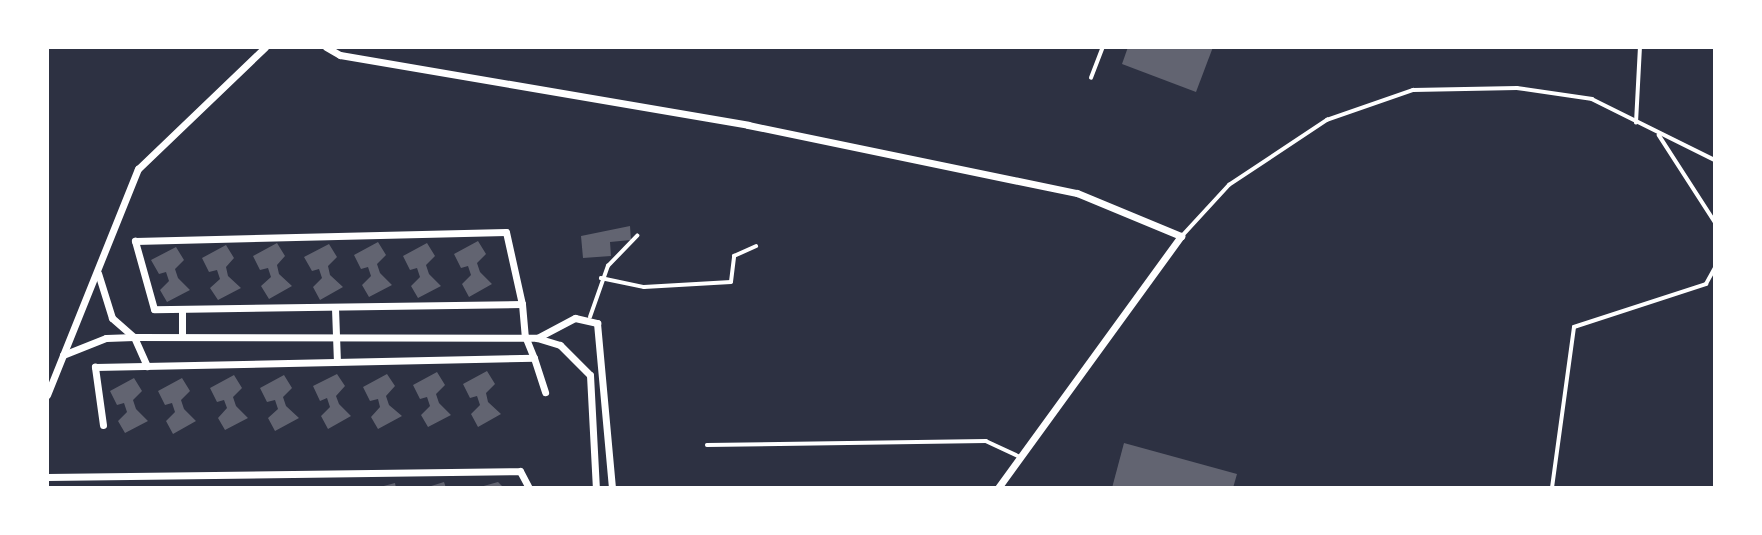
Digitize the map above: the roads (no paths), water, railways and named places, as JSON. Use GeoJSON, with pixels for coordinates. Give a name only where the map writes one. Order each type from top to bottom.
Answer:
{"type":"FeatureCollection","features":[{"type":"Feature","properties":{"kind":"street"},"geometry":{"type":"LineString","coordinates":[[47,395],[138,169],[265,47]]}},
{"type":"Feature","properties":{"kind":"street"},"geometry":{"type":"LineString","coordinates":[[326,47],[340,55],[748,125],[1077,193],[1181,236],[998,488]]}},
{"type":"Feature","properties":{"kind":"street"},"geometry":{"type":"LineString","coordinates":[[523,304],[154,309],[135,241],[506,232],[523,304],[525,336],[545,392]]}},
{"type":"Feature","properties":{"kind":"street"},"geometry":{"type":"LineString","coordinates":[[97,274],[112,318],[134,337],[147,366]]}},
{"type":"Feature","properties":{"kind":"street"},"geometry":{"type":"LineString","coordinates":[[335,308],[337,362]]}},
{"type":"Feature","properties":{"kind":"street"},"geometry":{"type":"LineString","coordinates":[[182,309],[182,336]]}},
{"type":"Feature","properties":{"kind":"street"},"geometry":{"type":"LineString","coordinates":[[537,338],[590,317],[601,332],[612,488]]}},
{"type":"Feature","properties":{"kind":"street"},"geometry":{"type":"LineString","coordinates":[[63,355],[106,338],[537,338],[560,345],[590,375],[596,488]]}},
{"type":"Feature","properties":{"kind":"street"},"geometry":{"type":"LineString","coordinates":[[103,425],[95,367],[534,358]]}},
{"type":"Feature","properties":{"kind":"street"},"geometry":{"type":"LineString","coordinates":[[47,477],[520,471],[529,488]]}},
{"type":"Feature","properties":{"kind":"lane"},"geometry":{"type":"LineString","coordinates":[[1091,78],[1103,47]]}},
{"type":"Feature","properties":{"kind":"lane"},"geometry":{"type":"LineString","coordinates":[[1636,122],[1640,47]]}},
{"type":"Feature","properties":{"kind":"lane"},"geometry":{"type":"LineString","coordinates":[[1181,236],[1230,185],[1327,120],[1413,90],[1517,88],[1592,99],[1659,135],[1715,160]]}},
{"type":"Feature","properties":{"kind":"lane"},"geometry":{"type":"LineString","coordinates":[[1659,135],[1715,222]]}},
{"type":"Feature","properties":{"kind":"lane"},"geometry":{"type":"LineString","coordinates":[[590,317],[601,278],[637,236]]}},
{"type":"Feature","properties":{"kind":"lane"},"geometry":{"type":"LineString","coordinates":[[601,278],[644,287],[731,282],[734,256],[756,246]]}},
{"type":"Feature","properties":{"kind":"lane"},"geometry":{"type":"LineString","coordinates":[[1552,488],[1574,327],[1706,284],[1715,268]]}},
{"type":"Feature","properties":{"kind":"lane"},"geometry":{"type":"LineString","coordinates":[[707,445],[986,441],[1020,457]]}}]}
